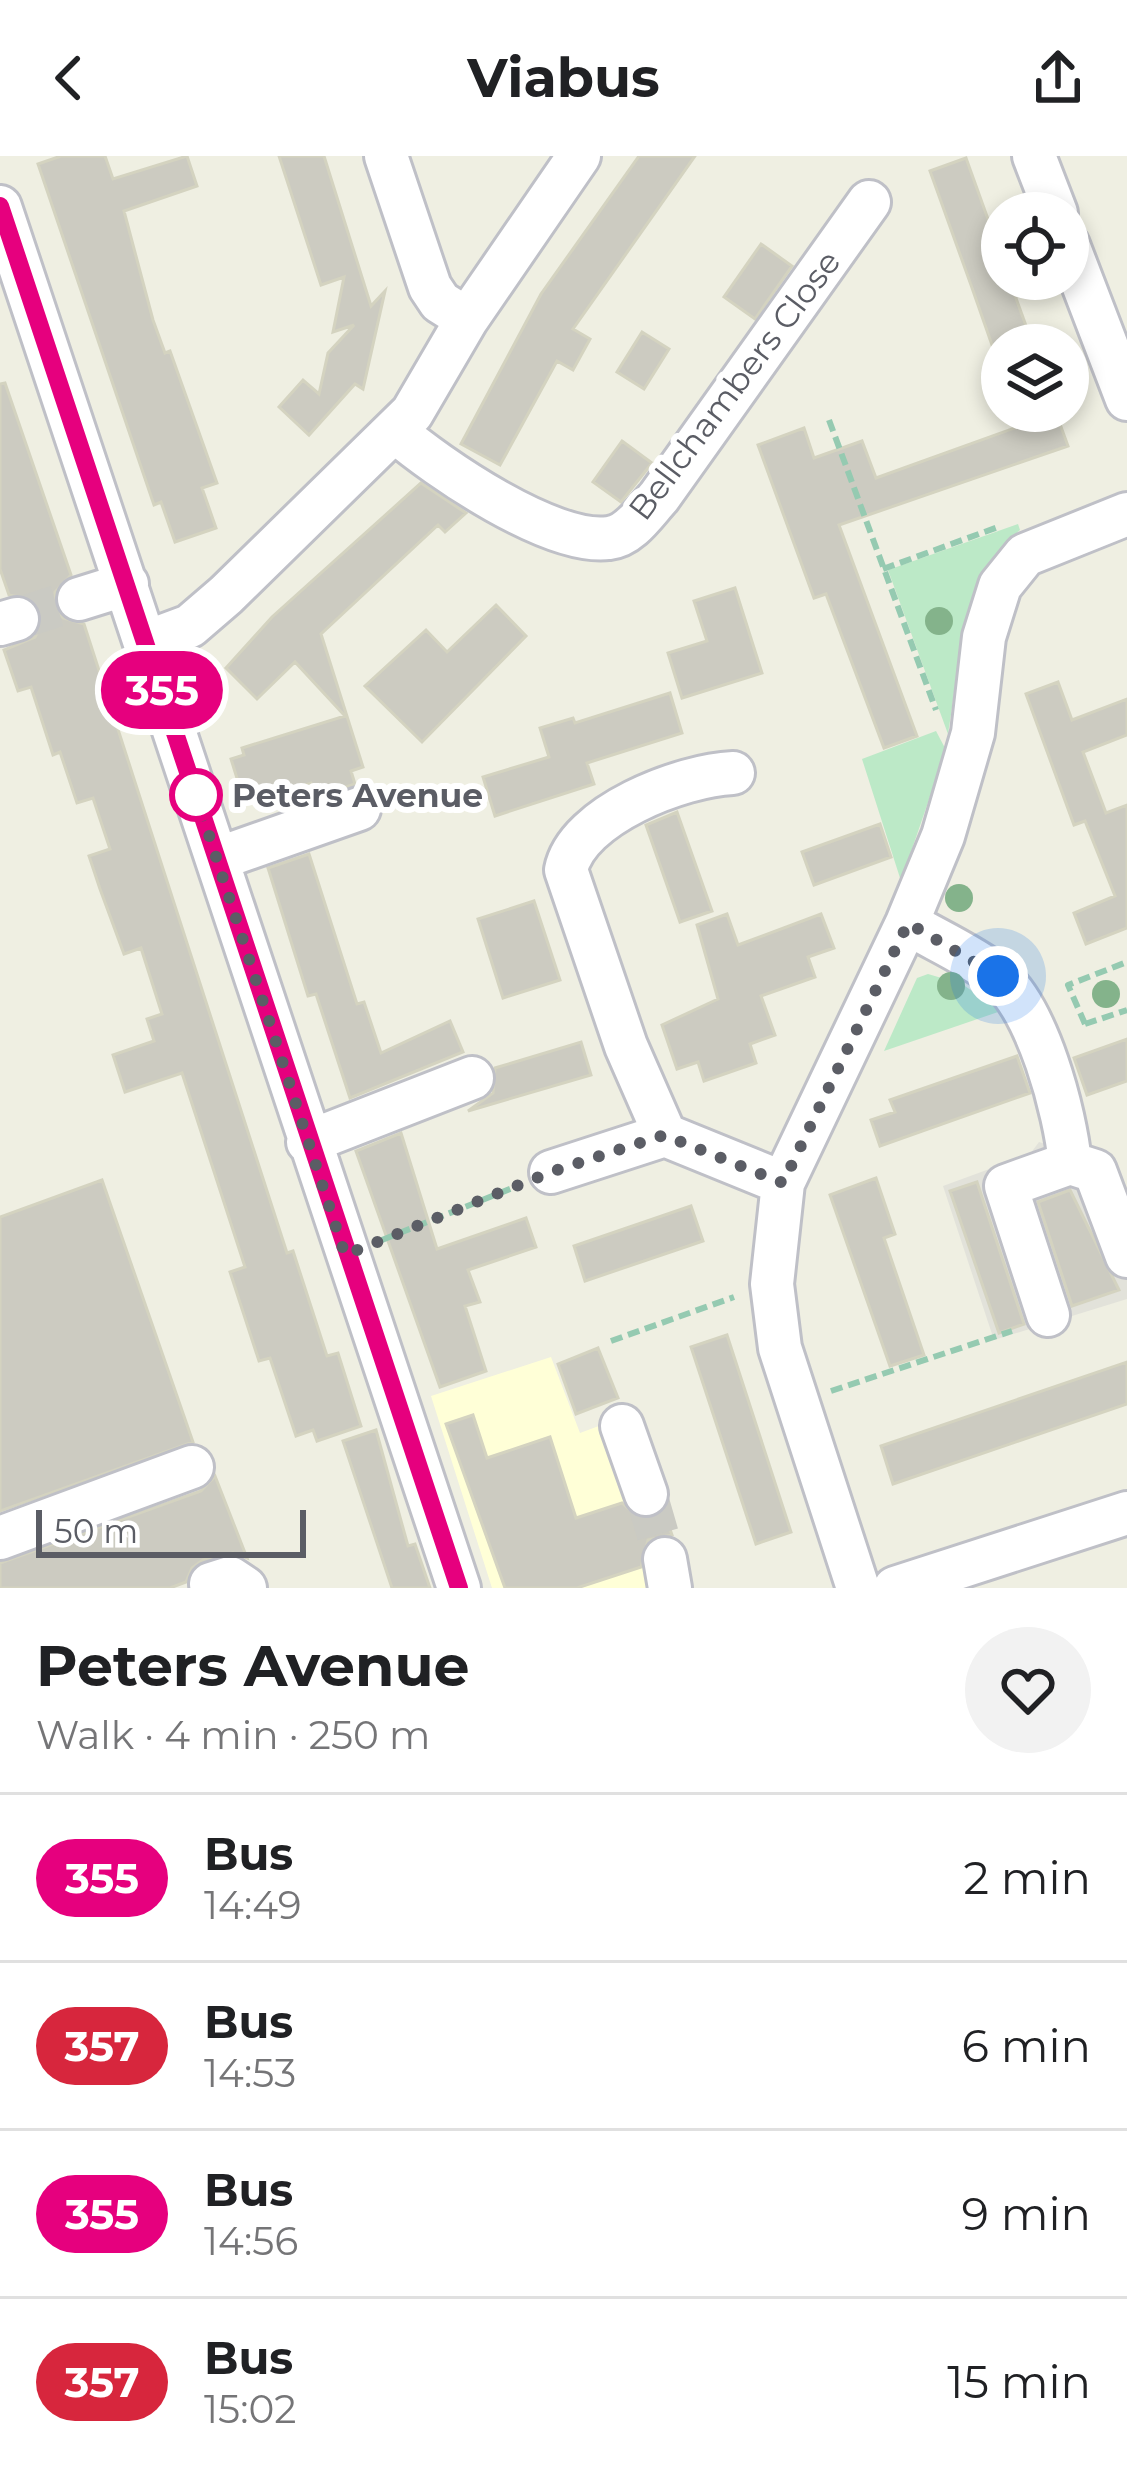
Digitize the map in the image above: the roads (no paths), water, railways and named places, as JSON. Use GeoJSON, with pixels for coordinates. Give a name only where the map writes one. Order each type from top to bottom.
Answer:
{"type":"FeatureCollection","features":[{"type":"Feature","properties":{"kind":"street"},"geometry":{"type":"LineString","coordinates":[[386,156],[430,287],[440,302],[467,319]]}},
{"type":"Feature","properties":{"kind":"street"},"geometry":{"type":"LineString","coordinates":[[147,642],[190,626],[395,431],[420,401],[467,319],[578,156]]}},
{"type":"Feature","properties":{"kind":"street"},"geometry":{"type":"LineString","coordinates":[[1034,156],[1048,192]]}},
{"type":"Feature","properties":{"kind":"street","name":"Bellchambers Close"},"geometry":{"type":"LineString","coordinates":[[395,431],[424,457],[526,515],[570,534],[612,538],[632,526],[658,497],[869,202]]}},
{"type":"Feature","properties":{"kind":"street"},"geometry":{"type":"LineString","coordinates":[[0,207],[459,1588]]}},
{"type":"Feature","properties":{"kind":"street"},"geometry":{"type":"LineString","coordinates":[[1089,300],[1127,399]]}},
{"type":"Feature","properties":{"kind":"street"},"geometry":{"type":"LineString","coordinates":[[858,1588],[779,1348],[772,1284],[783,1183],[908,923],[963,775],[992,608],[1013,567],[1035,551],[1127,514]]}},
{"type":"Feature","properties":{"kind":"street"},"geometry":{"type":"LineString","coordinates":[[79,599],[128,584]]}},
{"type":"Feature","properties":{"kind":"street"},"geometry":{"type":"LineString","coordinates":[[664,1135],[626,1046],[566,869],[580,836],[595,826],[686,778],[733,772]]}},
{"type":"Feature","properties":{"kind":"street"},"geometry":{"type":"LineString","coordinates":[[217,859],[359,809]]}},
{"type":"Feature","properties":{"kind":"street"},"geometry":{"type":"LineString","coordinates":[[908,923],[998,976],[1018,999],[1066,1124],[1070,1163]]}},
{"type":"Feature","properties":{"kind":"street"},"geometry":{"type":"LineString","coordinates":[[308,1142],[472,1078]]}},
{"type":"Feature","properties":{"kind":"street"},"geometry":{"type":"LineString","coordinates":[[551,1172],[664,1135],[783,1183]]}},
{"type":"Feature","properties":{"kind":"street"},"geometry":{"type":"LineString","coordinates":[[1048,1315],[1006,1186],[1070,1163],[1095,1171],[1127,1256]]}},
{"type":"Feature","properties":{"kind":"street"},"geometry":{"type":"LineString","coordinates":[[622,1426],[646,1494]]}},
{"type":"Feature","properties":{"kind":"street"},"geometry":{"type":"LineString","coordinates":[[0,1538],[191,1467]]}},
{"type":"Feature","properties":{"kind":"street"},"geometry":{"type":"LineString","coordinates":[[896,1588],[1127,1513]]}},
{"type":"Feature","properties":{"kind":"tunnel"},"geometry":{"type":"LineString","coordinates":[[17,619],[79,599]]}},
{"type":"Feature","properties":{"kind":"tunnel"},"geometry":{"type":"LineString","coordinates":[[646,1494],[665,1559]]}},
{"type":"Feature","properties":{"kind":"place","name":"Peters Avenue"},"geometry":{"type":"Point","coordinates":[196,795]}}]}
